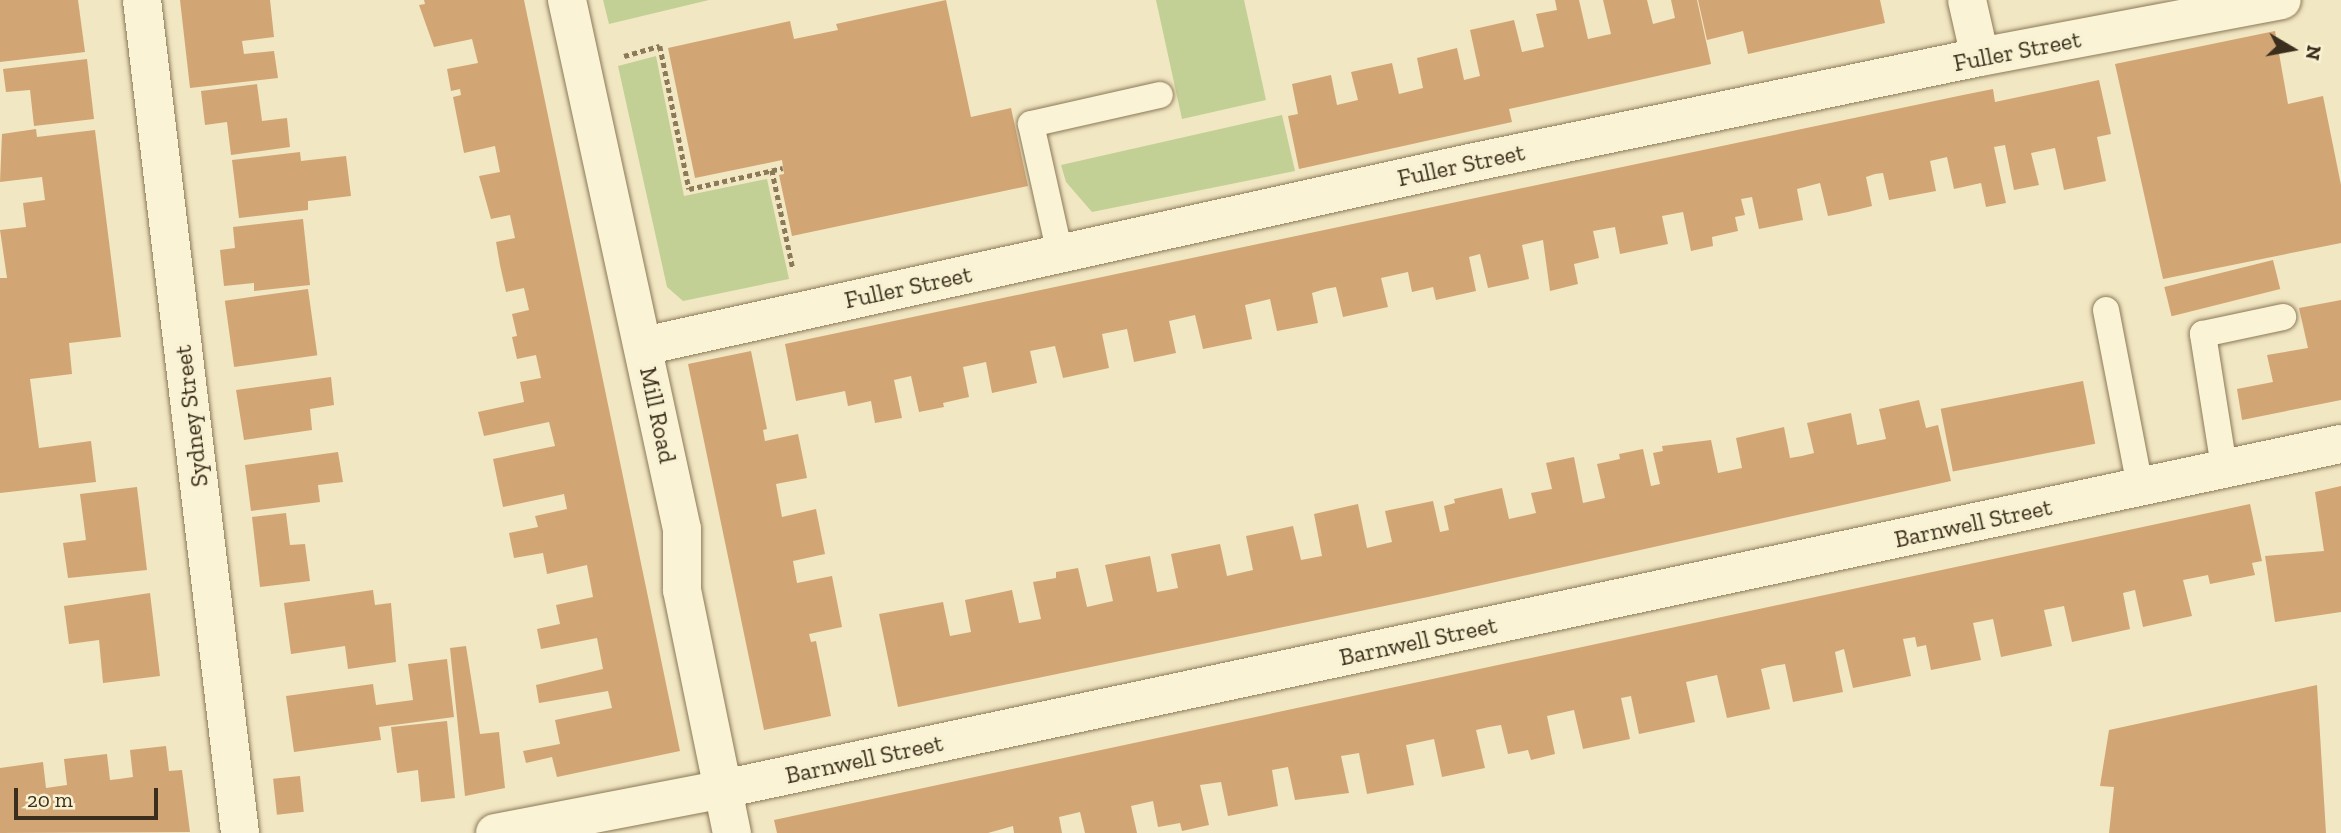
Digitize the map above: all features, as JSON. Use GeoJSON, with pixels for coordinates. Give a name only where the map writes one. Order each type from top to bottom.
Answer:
{"type":"FeatureCollection","features":[{"type":"Feature","properties":{"kind":"street","name":"Sydney Street"},"geometry":{"type":"LineString","coordinates":[[142,0],[240,833]]}},
{"type":"Feature","properties":{"kind":"street","name":"Mill Road"},"geometry":{"type":"LineString","coordinates":[[567,0],[579,67],[644,345],[682,529],[682,590],[732,833]]}},
{"type":"Feature","properties":{"kind":"street"},"geometry":{"type":"LineString","coordinates":[[1967,0],[1980,57]]}},
{"type":"Feature","properties":{"kind":"street","name":"Fuller Street"},"geometry":{"type":"LineString","coordinates":[[644,345],[1980,57],[2223,6],[2282,0]]}},
{"type":"Feature","properties":{"kind":"street","name":"Barnwell Street"},"geometry":{"type":"LineString","coordinates":[[495,833],[723,789],[2341,444]]}},
{"type":"Feature","properties":{"kind":"lane"},"geometry":{"type":"LineString","coordinates":[[1060,254],[1031,124],[1160,95]]}},
{"type":"Feature","properties":{"kind":"lane"},"geometry":{"type":"LineString","coordinates":[[2106,310],[2140,487]]}},
{"type":"Feature","properties":{"kind":"lane"},"geometry":{"type":"LineString","coordinates":[[2224,467],[2203,334],[2283,317]]}},
{"type":"Feature","properties":{"kind":"path"},"geometry":{"type":"LineString","coordinates":[[579,67],[660,46],[689,189],[783,168]]}},
{"type":"Feature","properties":{"kind":"path"},"geometry":{"type":"LineString","coordinates":[[772,170],[802,311]]}},
{"type":"Feature","properties":{"kind":"green space"},"geometry":{"type":"Polygon","coordinates":[[[603,0],[709,0],[609,24],[603,0]]]}},
{"type":"Feature","properties":{"kind":"green space"},"geometry":{"type":"Polygon","coordinates":[[[1156,0],[1244,0],[1266,100],[1182,119],[1156,0]]]}},
{"type":"Feature","properties":{"kind":"green space"},"geometry":{"type":"Polygon","coordinates":[[[656,56],[684,196],[767,179],[789,279],[683,301],[667,287],[618,66],[656,56]]]}},
{"type":"Feature","properties":{"kind":"green space"},"geometry":{"type":"Polygon","coordinates":[[[1282,115],[1295,171],[1092,212],[1066,182],[1061,165],[1282,115]]]}},
{"type":"Feature","properties":{"kind":"building"},"geometry":{"type":"Polygon","coordinates":[[[0,0],[78,0],[85,52],[0,62],[0,0]]]}},
{"type":"Feature","properties":{"kind":"building"},"geometry":{"type":"Polygon","coordinates":[[[180,0],[270,0],[274,37],[242,41],[244,54],[274,51],[278,78],[190,88],[180,0]]]}},
{"type":"Feature","properties":{"kind":"building"},"geometry":{"type":"Polygon","coordinates":[[[424,0],[524,0],[680,751],[557,777],[552,757],[526,763],[523,751],[560,744],[555,720],[612,708],[608,691],[539,703],[536,685],[603,669],[597,638],[541,649],[537,629],[560,624],[556,605],[593,597],[587,565],[547,574],[543,553],[514,558],[509,533],[538,527],[535,516],[567,509],[564,494],[503,507],[493,459],[555,446],[549,422],[484,436],[478,412],[524,402],[520,382],[541,378],[536,355],[517,359],[512,337],[517,336],[512,314],[529,310],[524,288],[506,292],[500,265],[496,242],[515,238],[510,215],[491,219],[479,176],[500,172],[495,146],[464,153],[453,97],[461,95],[460,89],[451,91],[447,69],[478,63],[472,39],[434,47],[419,5],[425,4],[424,0]]]}},
{"type":"Feature","properties":{"kind":"building"},"geometry":{"type":"Polygon","coordinates":[[[946,0],[971,117],[1011,108],[1028,186],[792,236],[779,175],[784,174],[782,160],[695,178],[668,48],[790,21],[794,39],[838,30],[836,24],[946,0]]]}},
{"type":"Feature","properties":{"kind":"building"},"geometry":{"type":"Polygon","coordinates":[[[1555,0],[1579,0],[1588,39],[1611,34],[1603,0],[1647,0],[1653,24],[1675,18],[1671,0],[1697,0],[1711,64],[1509,109],[1512,122],[1299,169],[1288,116],[1298,114],[1292,84],[1331,75],[1337,105],[1358,100],[1351,72],[1392,63],[1399,94],[1423,88],[1417,58],[1457,48],[1464,80],[1480,76],[1470,30],[1514,20],[1522,52],[1544,47],[1536,14],[1557,10],[1555,0]]]}},
{"type":"Feature","properties":{"kind":"building"},"geometry":{"type":"Polygon","coordinates":[[[1698,0],[1880,0],[1885,23],[1748,54],[1743,31],[1707,40],[1698,0]]]}},
{"type":"Feature","properties":{"kind":"building"},"geometry":{"type":"Polygon","coordinates":[[[2275,31],[2288,104],[2323,96],[2341,185],[2341,243],[2163,279],[2115,64],[2275,31]]]}},
{"type":"Feature","properties":{"kind":"building"},"geometry":{"type":"Polygon","coordinates":[[[87,59],[94,119],[34,126],[30,90],[6,92],[3,69],[87,59]]]}},
{"type":"Feature","properties":{"kind":"building"},"geometry":{"type":"Polygon","coordinates":[[[2099,80],[2111,134],[2097,137],[2106,181],[2064,190],[2055,148],[2031,153],[2039,185],[2014,190],[2005,145],[1994,147],[2006,203],[1986,207],[1981,183],[1954,189],[1947,157],[1930,161],[1936,191],[1889,200],[1883,173],[1875,174],[1866,177],[1872,206],[1848,212],[1828,216],[1820,183],[1797,189],[1803,220],[1759,229],[1752,197],[1741,199],[1745,215],[1735,217],[1738,231],[1712,237],[1713,246],[1691,251],[1683,212],[1662,216],[1668,244],[1620,254],[1615,227],[1593,231],[1599,258],[1574,264],[1578,284],[1550,291],[1543,240],[1522,245],[1529,279],[1488,288],[1480,254],[1469,257],[1476,291],[1436,300],[1433,287],[1412,292],[1408,272],[1381,278],[1388,307],[1343,317],[1336,287],[1325,289],[1312,293],[1318,323],[1277,331],[1270,299],[1245,305],[1252,339],[1203,349],[1195,315],[1169,321],[1176,353],[1134,362],[1127,329],[1102,334],[1109,368],[1063,378],[1055,346],[1030,351],[1037,383],[992,393],[986,362],[963,367],[969,397],[943,403],[944,407],[919,412],[911,376],[894,380],[902,418],[875,423],[871,401],[848,406],[845,391],[796,401],[785,344],[1963,95],[1993,89],[1995,102],[2099,80]]]}},
{"type":"Feature","properties":{"kind":"building"},"geometry":{"type":"Polygon","coordinates":[[[257,84],[262,121],[287,118],[290,147],[231,155],[227,122],[205,125],[201,91],[257,84]]]}},
{"type":"Feature","properties":{"kind":"building"},"geometry":{"type":"Polygon","coordinates":[[[36,129],[37,137],[95,130],[121,337],[69,343],[72,374],[30,379],[39,448],[91,441],[96,482],[0,493],[0,278],[7,278],[0,230],[26,227],[23,203],[45,200],[42,177],[0,182],[2,134],[36,129]]]}},
{"type":"Feature","properties":{"kind":"building"},"geometry":{"type":"Polygon","coordinates":[[[300,152],[301,161],[346,156],[351,196],[308,201],[308,210],[239,218],[232,160],[300,152]]]}},
{"type":"Feature","properties":{"kind":"building"},"geometry":{"type":"Polygon","coordinates":[[[303,219],[310,285],[254,291],[254,283],[224,286],[220,250],[235,248],[233,227],[303,219]]]}},
{"type":"Feature","properties":{"kind":"building"},"geometry":{"type":"Polygon","coordinates":[[[2273,260],[2280,289],[2172,316],[2164,287],[2273,260]]]}},
{"type":"Feature","properties":{"kind":"building"},"geometry":{"type":"Polygon","coordinates":[[[308,289],[317,355],[234,367],[225,301],[308,289]]]}},
{"type":"Feature","properties":{"kind":"building"},"geometry":{"type":"Polygon","coordinates":[[[2341,300],[2341,400],[2242,420],[2237,389],[2273,382],[2267,355],[2308,348],[2299,308],[2341,300]]]}},
{"type":"Feature","properties":{"kind":"building"},"geometry":{"type":"Polygon","coordinates":[[[751,351],[767,429],[763,430],[765,441],[798,434],[807,478],[776,484],[782,517],[816,509],[825,554],[793,561],[797,583],[832,576],[842,627],[809,634],[811,642],[816,641],[831,716],[764,730],[688,364],[751,351]]]}},
{"type":"Feature","properties":{"kind":"building"},"geometry":{"type":"Polygon","coordinates":[[[331,377],[334,405],[310,409],[312,430],[244,440],[236,390],[331,377]]]}},
{"type":"Feature","properties":{"kind":"building"},"geometry":{"type":"Polygon","coordinates":[[[2083,381],[2095,444],[1953,471],[1941,409],[2083,381]]]}},
{"type":"Feature","properties":{"kind":"building"},"geometry":{"type":"Polygon","coordinates":[[[1919,400],[1926,428],[1938,425],[1951,481],[1428,597],[898,707],[879,614],[943,602],[950,636],[971,632],[965,600],[1012,590],[1019,623],[1041,619],[1033,582],[1056,578],[1056,572],[1078,568],[1087,607],[1113,601],[1105,565],[1150,556],[1157,592],[1178,588],[1171,554],[1220,544],[1227,576],[1253,570],[1246,536],[1293,526],[1301,560],[1322,556],[1314,514],[1358,504],[1367,548],[1392,542],[1385,511],[1433,501],[1440,532],[1449,530],[1444,506],[1455,503],[1454,499],[1502,488],[1509,519],[1536,513],[1531,493],[1552,489],[1546,463],[1574,457],[1583,503],[1605,498],[1597,464],[1620,459],[1619,454],[1643,449],[1651,486],[1660,484],[1653,453],[1663,451],[1662,446],[1711,440],[1718,473],[1742,468],[1736,438],[1784,427],[1790,458],[1802,456],[1814,453],[1807,423],[1851,413],[1857,445],[1886,439],[1879,409],[1919,400]]]}},
{"type":"Feature","properties":{"kind":"building"},"geometry":{"type":"Polygon","coordinates":[[[338,452],[343,482],[318,485],[320,502],[251,511],[245,465],[338,452]]]}},
{"type":"Feature","properties":{"kind":"building"},"geometry":{"type":"Polygon","coordinates":[[[2341,486],[2341,612],[2275,622],[2265,556],[2324,551],[2315,492],[2341,486]]]}},
{"type":"Feature","properties":{"kind":"building"},"geometry":{"type":"Polygon","coordinates":[[[137,487],[147,570],[68,578],[63,543],[86,540],[80,494],[137,487]]]}},
{"type":"Feature","properties":{"kind":"building"},"geometry":{"type":"Polygon","coordinates":[[[2250,504],[2262,561],[2252,563],[2255,575],[2210,584],[2208,575],[2183,580],[2192,616],[2143,627],[2135,590],[2123,593],[2130,629],[2072,642],[2064,606],[2044,610],[2052,646],[2001,657],[1993,619],[1973,623],[1981,660],[1931,670],[1926,645],[1917,647],[1915,637],[1903,639],[1911,676],[1853,688],[1844,649],[1835,652],[1843,692],[1793,702],[1785,664],[1773,666],[1761,669],[1770,709],[1727,718],[1717,675],[1686,682],[1695,722],[1639,734],[1631,696],[1621,698],[1630,739],[1583,749],[1574,710],[1547,716],[1555,754],[1531,760],[1528,750],[1508,754],[1501,725],[1476,730],[1485,768],[1442,777],[1434,739],[1406,745],[1414,785],[1367,794],[1359,753],[1341,756],[1349,793],[1295,800],[1288,767],[1272,770],[1278,806],[1228,816],[1221,782],[1200,785],[1209,825],[1182,831],[1180,823],[1158,827],[1153,801],[1131,806],[1137,833],[1085,833],[1080,812],[1059,817],[1062,833],[1014,833],[1013,826],[988,833],[777,833],[774,820],[2250,504]]]}},
{"type":"Feature","properties":{"kind":"building"},"geometry":{"type":"Polygon","coordinates":[[[286,513],[290,545],[305,544],[310,581],[260,587],[252,517],[286,513]]]}},
{"type":"Feature","properties":{"kind":"building"},"geometry":{"type":"Polygon","coordinates":[[[373,590],[375,605],[391,603],[396,662],[348,669],[345,646],[291,654],[284,603],[373,590]]]}},
{"type":"Feature","properties":{"kind":"building"},"geometry":{"type":"Polygon","coordinates":[[[150,593],[160,676],[103,683],[99,640],[69,644],[64,606],[150,593]]]}},
{"type":"Feature","properties":{"kind":"building"},"geometry":{"type":"Polygon","coordinates":[[[466,646],[480,734],[499,732],[505,788],[465,796],[450,648],[466,646]]]}},
{"type":"Feature","properties":{"kind":"building"},"geometry":{"type":"Polygon","coordinates":[[[447,659],[454,717],[379,727],[381,740],[294,752],[286,696],[373,684],[376,705],[413,700],[408,664],[447,659]]]}},
{"type":"Feature","properties":{"kind":"building"},"geometry":{"type":"Polygon","coordinates":[[[2317,685],[2326,833],[2109,833],[2114,787],[2100,786],[2109,730],[2317,685]]]}},
{"type":"Feature","properties":{"kind":"building"},"geometry":{"type":"Polygon","coordinates":[[[447,721],[455,798],[421,802],[418,770],[397,773],[391,727],[447,721]]]}},
{"type":"Feature","properties":{"kind":"building"},"geometry":{"type":"Polygon","coordinates":[[[166,746],[169,771],[182,770],[190,832],[0,833],[0,768],[43,762],[46,788],[67,785],[64,759],[107,754],[110,780],[119,779],[133,777],[130,750],[166,746]]]}},
{"type":"Feature","properties":{"kind":"building"},"geometry":{"type":"Polygon","coordinates":[[[300,776],[304,812],[277,815],[273,779],[300,776]]]}}]}
